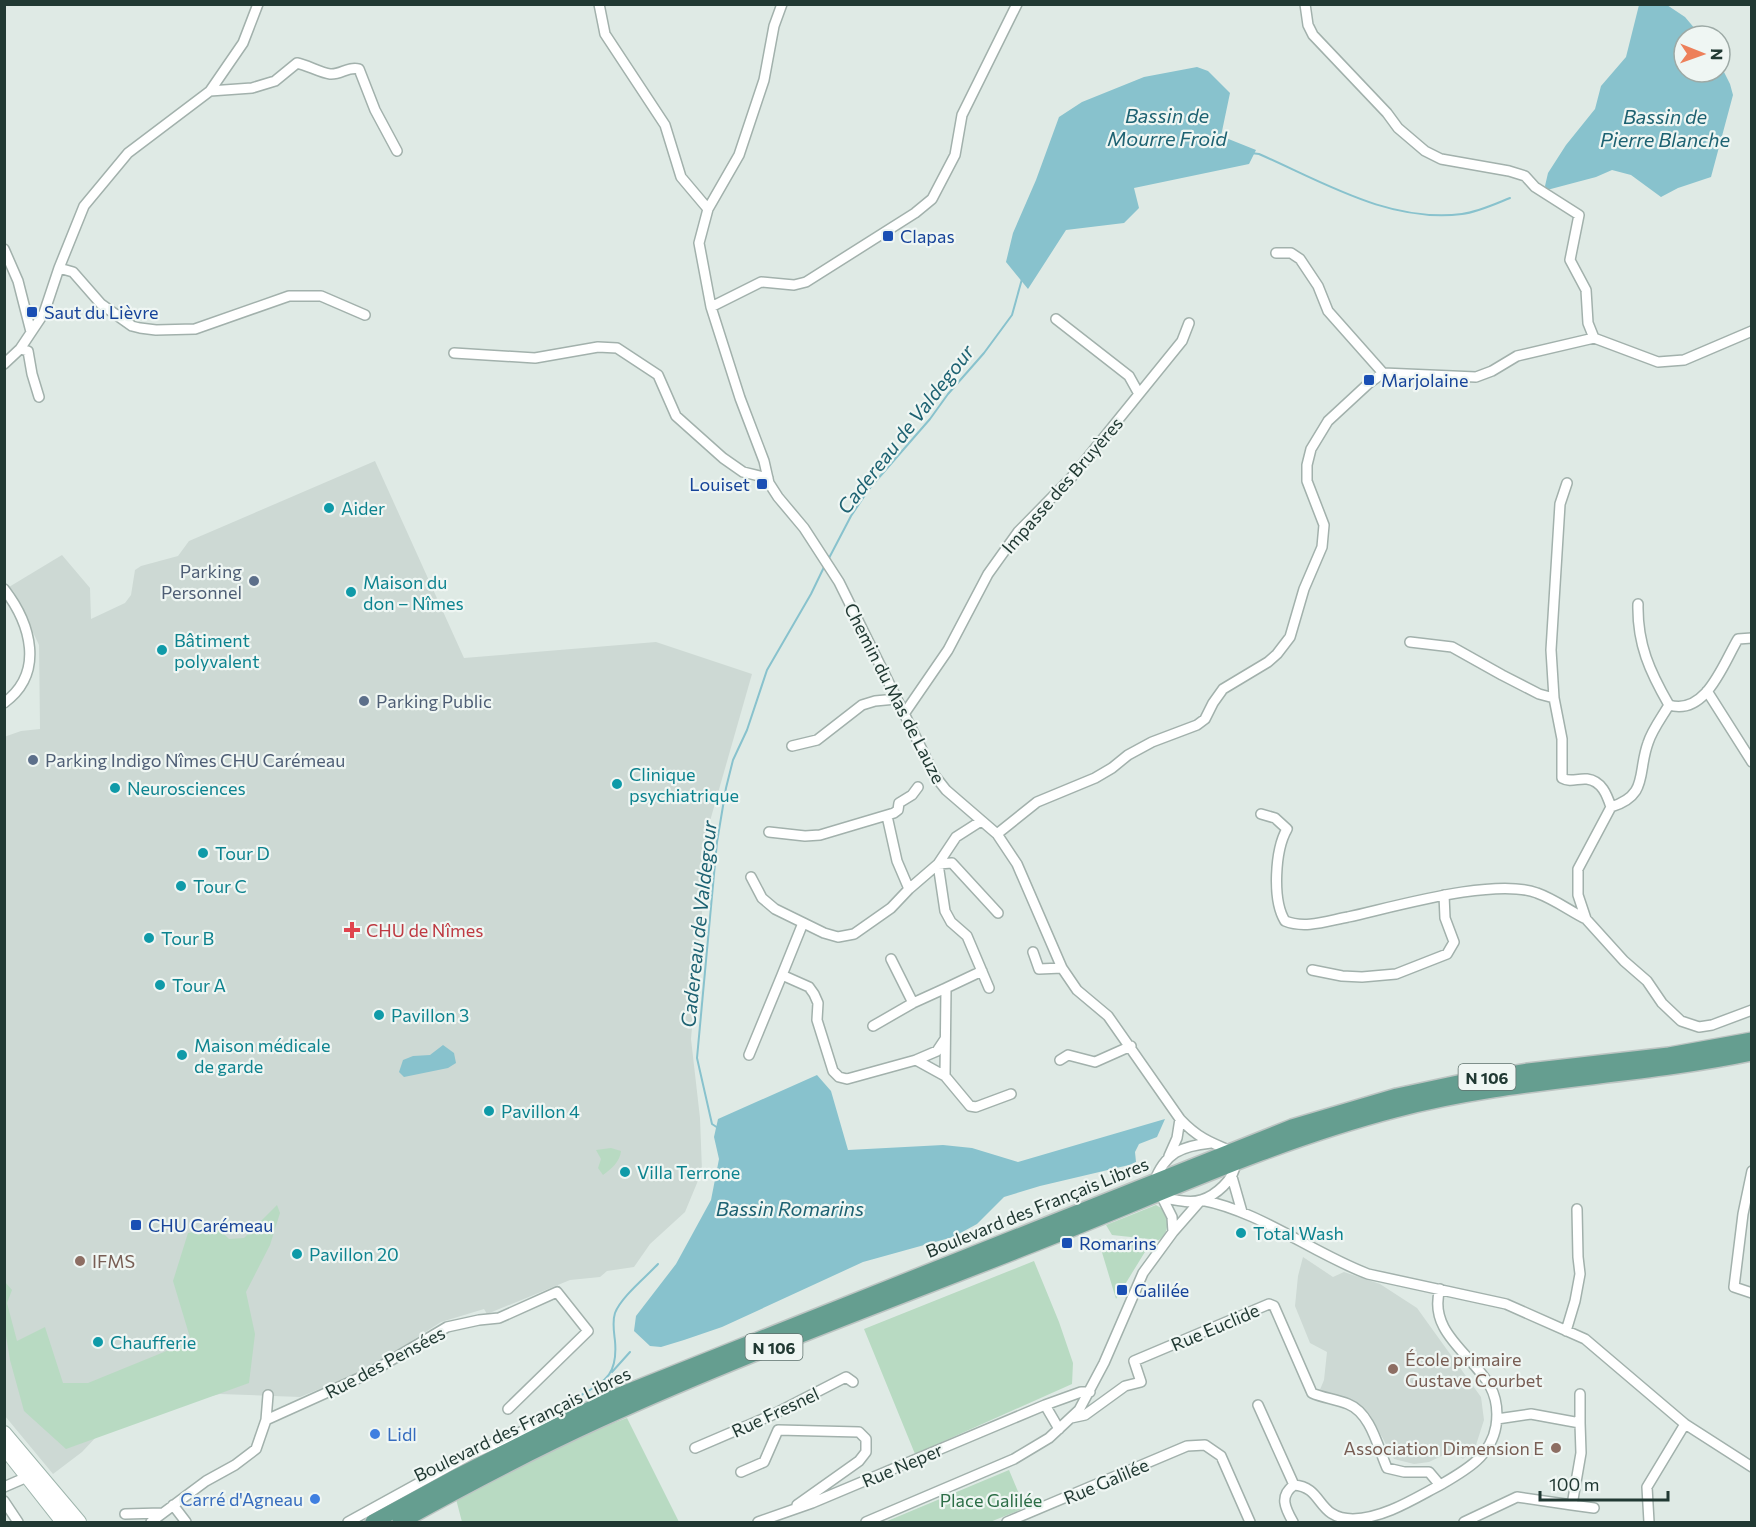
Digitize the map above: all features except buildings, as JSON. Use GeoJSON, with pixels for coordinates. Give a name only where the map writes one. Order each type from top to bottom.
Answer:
{"type":"FeatureCollection","features":[{"type":"Feature","properties":{"kind":"main road","name":"Boulevard des Français Libres"},"geometry":{"type":"LineString","coordinates":[[1233,1163],[1292,1127],[1434,1087],[1528,1071],[1669,1055],[1752,1040]]}},
{"type":"Feature","properties":{"kind":"main road","name":"Boulevard des Français Libres"},"geometry":{"type":"LineString","coordinates":[[372,1522],[612,1398],[1303,1137],[1354,1121],[1438,1100],[1522,1084],[1670,1068],[1752,1053]]}},
{"type":"Feature","properties":{"kind":"main road","name":"Boulevard des Français Libres"},"geometry":{"type":"LineString","coordinates":[[400,1522],[519,1458],[601,1419],[1159,1191]]}},
{"type":"Feature","properties":{"kind":"main road"},"geometry":{"type":"LineString","coordinates":[[4,1433],[79,1522]]}},
{"type":"Feature","properties":{"kind":"main road"},"geometry":{"type":"LineString","coordinates":[[4,1447],[63,1522]]}},
{"type":"Feature","properties":{"kind":"street"},"geometry":{"type":"LineString","coordinates":[[4,364],[20,349],[44,313],[58,268],[84,206],[128,153],[210,91],[243,43],[258,4]]}},
{"type":"Feature","properties":{"kind":"street"},"geometry":{"type":"LineString","coordinates":[[599,4],[605,34],[665,125],[681,177],[708,209]]}},
{"type":"Feature","properties":{"kind":"street","name":"Chemin du Mas de Lauze"},"geometry":{"type":"LineString","coordinates":[[782,4],[774,26],[764,80],[739,155],[708,209],[699,243],[711,307],[740,398],[764,462],[764,478],[804,528],[839,582],[935,776],[946,790],[997,834],[1017,864],[1062,968],[1077,990],[1108,1016],[1180,1119],[1192,1132],[1211,1143],[1233,1163]]}},
{"type":"Feature","properties":{"kind":"street"},"geometry":{"type":"LineString","coordinates":[[711,307],[761,282],[794,285],[806,282],[915,213],[932,199],[954,155],[962,115],[1017,4]]}},
{"type":"Feature","properties":{"kind":"street"},"geometry":{"type":"LineString","coordinates":[[1305,4],[1308,25],[1313,35],[1387,113],[1398,128],[1425,151],[1441,159],[1509,171],[1525,177],[1535,187],[1579,215],[1570,260],[1586,290],[1588,323],[1594,338]]}},
{"type":"Feature","properties":{"kind":"street"},"geometry":{"type":"LineString","coordinates":[[210,91],[252,88],[275,81],[297,63],[327,74],[336,74],[352,67],[359,69],[375,110],[397,151]]}},
{"type":"Feature","properties":{"kind":"street"},"geometry":{"type":"LineString","coordinates":[[4,249],[18,281],[31,332]]}},
{"type":"Feature","properties":{"kind":"street"},"geometry":{"type":"LineString","coordinates":[[1276,253],[1292,253],[1300,259],[1318,286],[1328,311],[1383,373]]}},
{"type":"Feature","properties":{"kind":"street"},"geometry":{"type":"LineString","coordinates":[[58,268],[72,272],[101,304],[132,326],[140,328],[195,329],[289,296],[321,296],[365,315]]}},
{"type":"Feature","properties":{"kind":"street"},"geometry":{"type":"LineString","coordinates":[[1056,319],[1129,376],[1140,394]]}},
{"type":"Feature","properties":{"kind":"street","name":"Impasse des Bruyères"},"geometry":{"type":"LineString","coordinates":[[904,714],[948,650],[988,574],[1018,532],[1071,478],[1140,394],[1182,341],[1189,323]]}},
{"type":"Feature","properties":{"kind":"street"},"geometry":{"type":"LineString","coordinates":[[997,834],[1037,802],[1095,778],[1112,768],[1128,754],[1152,742],[1197,725],[1205,719],[1223,689],[1268,662],[1277,654],[1290,637],[1304,589],[1322,547],[1324,525],[1307,481],[1307,465],[1311,449],[1328,421],[1383,373],[1476,377],[1492,371],[1517,356],[1594,338],[1658,362],[1684,360],[1752,331]]}},
{"type":"Feature","properties":{"kind":"street"},"geometry":{"type":"LineString","coordinates":[[454,353],[535,358],[598,347],[617,348],[658,375],[676,416],[723,458],[743,472],[764,478]]}},
{"type":"Feature","properties":{"kind":"street"},"geometry":{"type":"LineString","coordinates":[[20,349],[28,351],[39,397]]}},
{"type":"Feature","properties":{"kind":"street"},"geometry":{"type":"LineString","coordinates":[[1567,483],[1560,504],[1551,650],[1554,698],[1562,739],[1562,778],[1568,781],[1588,779],[1599,784],[1607,792],[1611,807],[1578,869],[1578,895],[1586,919]]}},
{"type":"Feature","properties":{"kind":"street"},"geometry":{"type":"LineString","coordinates":[[4,589],[25,628],[30,644],[31,659],[25,678],[14,696],[4,703]]}},
{"type":"Feature","properties":{"kind":"street"},"geometry":{"type":"LineString","coordinates":[[1638,604],[1638,625],[1650,672],[1669,705],[1678,708],[1694,705],[1707,691],[1738,639],[1752,638]]}},
{"type":"Feature","properties":{"kind":"street"},"geometry":{"type":"LineString","coordinates":[[1410,642],[1452,647],[1539,694],[1554,698]]}},
{"type":"Feature","properties":{"kind":"street"},"geometry":{"type":"LineString","coordinates":[[1707,691],[1752,762]]}},
{"type":"Feature","properties":{"kind":"street"},"geometry":{"type":"LineString","coordinates":[[792,746],[817,740],[862,705],[896,699]]}},
{"type":"Feature","properties":{"kind":"street"},"geometry":{"type":"LineString","coordinates":[[1611,807],[1626,802],[1634,794],[1643,770],[1647,743],[1669,705]]}},
{"type":"Feature","properties":{"kind":"street"},"geometry":{"type":"LineString","coordinates":[[769,832],[805,836],[820,835],[887,816],[898,810],[899,803],[912,795],[918,787]]}},
{"type":"Feature","properties":{"kind":"street"},"geometry":{"type":"LineString","coordinates":[[1261,814],[1275,818],[1287,829],[1280,850],[1278,875],[1278,906],[1285,921],[1296,925],[1306,925],[1444,895],[1501,889],[1537,892],[1586,919],[1647,981],[1662,1003],[1681,1022],[1699,1027],[1712,1025],[1752,1010]]}},
{"type":"Feature","properties":{"kind":"street"},"geometry":{"type":"LineString","coordinates":[[887,816],[897,861],[909,889]]}},
{"type":"Feature","properties":{"kind":"street"},"geometry":{"type":"LineString","coordinates":[[751,877],[762,898],[775,909],[824,933],[838,937],[854,933],[891,908],[938,864],[957,837],[981,820]]}},
{"type":"Feature","properties":{"kind":"street"},"geometry":{"type":"LineString","coordinates":[[938,864],[952,863],[998,913]]}},
{"type":"Feature","properties":{"kind":"street"},"geometry":{"type":"LineString","coordinates":[[938,864],[945,911],[951,922],[967,936],[989,988]]}},
{"type":"Feature","properties":{"kind":"street"},"geometry":{"type":"LineString","coordinates":[[1312,970],[1362,977],[1396,974],[1447,954],[1454,942],[1445,918],[1444,895]]}},
{"type":"Feature","properties":{"kind":"street"},"geometry":{"type":"LineString","coordinates":[[749,1055],[803,923]]}},
{"type":"Feature","properties":{"kind":"street"},"geometry":{"type":"LineString","coordinates":[[1033,952],[1039,969],[1062,968]]}},
{"type":"Feature","properties":{"kind":"street"},"geometry":{"type":"LineString","coordinates":[[891,959],[913,1003]]}},
{"type":"Feature","properties":{"kind":"street"},"geometry":{"type":"LineString","coordinates":[[873,1026],[913,1003],[982,971]]}},
{"type":"Feature","properties":{"kind":"street"},"geometry":{"type":"LineString","coordinates":[[782,975],[809,987],[814,994],[818,1003],[817,1020],[833,1071],[839,1077],[847,1079],[916,1060],[937,1051],[945,1039]]}},
{"type":"Feature","properties":{"kind":"street"},"geometry":{"type":"LineString","coordinates":[[945,1076],[946,988]]}},
{"type":"Feature","properties":{"kind":"street"},"geometry":{"type":"LineString","coordinates":[[1060,1060],[1068,1055],[1095,1062],[1131,1046]]}},
{"type":"Feature","properties":{"kind":"street"},"geometry":{"type":"LineString","coordinates":[[916,1060],[945,1076],[970,1106],[976,1107],[1011,1094]]}},
{"type":"Feature","properties":{"kind":"street"},"geometry":{"type":"LineString","coordinates":[[1173,1232],[1172,1217],[1159,1191],[1161,1166],[1169,1156],[1177,1138],[1180,1119]]}},
{"type":"Feature","properties":{"kind":"street"},"geometry":{"type":"LineString","coordinates":[[1169,1156],[1186,1147],[1211,1143]]}},
{"type":"Feature","properties":{"kind":"street"},"geometry":{"type":"LineString","coordinates":[[866,1522],[1014,1459],[1049,1438],[1071,1418],[1090,1392],[1143,1273],[1173,1232],[1201,1200],[1214,1192],[1233,1163]]}},
{"type":"Feature","properties":{"kind":"street"},"geometry":{"type":"LineString","coordinates":[[1233,1163],[1242,1212]]}},
{"type":"Feature","properties":{"kind":"street"},"geometry":{"type":"LineString","coordinates":[[1752,1171],[1743,1214],[1734,1287],[1752,1293]]}},
{"type":"Feature","properties":{"kind":"street"},"geometry":{"type":"LineString","coordinates":[[1159,1191],[1179,1201],[1201,1200],[1219,1203],[1242,1212],[1368,1275],[1506,1304],[1585,1339],[1685,1424],[1752,1467]]}},
{"type":"Feature","properties":{"kind":"street"},"geometry":{"type":"LineString","coordinates":[[1566,1331],[1580,1274],[1578,1209]]}},
{"type":"Feature","properties":{"kind":"street"},"geometry":{"type":"LineString","coordinates":[[1293,1522],[1284,1498],[1287,1490],[1294,1485],[1305,1486],[1311,1490],[1330,1514],[1351,1519],[1376,1516],[1440,1485],[1483,1456],[1492,1441],[1497,1419],[1496,1401],[1489,1385],[1455,1345],[1443,1325],[1437,1306],[1440,1289]]}},
{"type":"Feature","properties":{"kind":"street","name":"Rue des Pensées"},"geometry":{"type":"LineString","coordinates":[[266,1420],[368,1374],[447,1327],[499,1318],[557,1292],[588,1331],[508,1409]]}},
{"type":"Feature","properties":{"kind":"street","name":"Rue Euclide"},"geometry":{"type":"LineString","coordinates":[[1071,1418],[1085,1415],[1125,1386],[1140,1382],[1134,1361],[1269,1304],[1274,1306],[1311,1392],[1350,1404],[1366,1418],[1387,1468],[1404,1472],[1429,1472],[1440,1485]]}},
{"type":"Feature","properties":{"kind":"street","name":"Rue Fresnel"},"geometry":{"type":"LineString","coordinates":[[694,1448],[772,1415],[846,1377],[853,1382]]}},
{"type":"Feature","properties":{"kind":"street","name":"Rue Neper"},"geometry":{"type":"LineString","coordinates":[[758,1522],[812,1503],[1045,1405],[1081,1392],[1090,1392]]}},
{"type":"Feature","properties":{"kind":"street"},"geometry":{"type":"LineString","coordinates":[[1572,1505],[1581,1453],[1580,1394]]}},
{"type":"Feature","properties":{"kind":"street"},"geometry":{"type":"LineString","coordinates":[[125,1514],[150,1522],[206,1481],[236,1465],[256,1449],[266,1420],[268,1395]]}},
{"type":"Feature","properties":{"kind":"street"},"geometry":{"type":"LineString","coordinates":[[348,1522],[468,1456],[518,1433],[612,1398]]}},
{"type":"Feature","properties":{"kind":"street"},"geometry":{"type":"LineString","coordinates":[[1045,1405],[1059,1429]]}},
{"type":"Feature","properties":{"kind":"street"},"geometry":{"type":"LineString","coordinates":[[1258,1405],[1294,1485]]}},
{"type":"Feature","properties":{"kind":"street"},"geometry":{"type":"LineString","coordinates":[[1497,1419],[1531,1414],[1580,1423]]}},
{"type":"Feature","properties":{"kind":"street"},"geometry":{"type":"LineString","coordinates":[[741,1472],[764,1462],[777,1430],[772,1415]]}},
{"type":"Feature","properties":{"kind":"street"},"geometry":{"type":"LineString","coordinates":[[1649,1522],[1647,1487],[1685,1424]]}},
{"type":"Feature","properties":{"kind":"street"},"geometry":{"type":"LineString","coordinates":[[777,1430],[859,1432],[866,1438],[866,1452],[859,1461],[788,1511]]}},
{"type":"Feature","properties":{"kind":"street","name":"Rue Galilée"},"geometry":{"type":"LineString","coordinates":[[1007,1522],[1187,1446],[1205,1445],[1221,1456],[1250,1522]]}},
{"type":"Feature","properties":{"kind":"street"},"geometry":{"type":"LineString","coordinates":[[4,1487],[27,1477]]}},
{"type":"Feature","properties":{"kind":"street"},"geometry":{"type":"LineString","coordinates":[[1464,1522],[1517,1497],[1594,1508]]}},
{"type":"Feature","properties":{"kind":"street"},"geometry":{"type":"LineString","coordinates":[[4,1501],[18,1522]]}},
{"type":"Feature","properties":{"kind":"street"},"geometry":{"type":"LineString","coordinates":[[174,1504],[186,1522]]}},
{"type":"Feature","properties":{"kind":"street"},"geometry":{"type":"LineString","coordinates":[[125,1514],[162,1513]]}},
{"type":"Feature","properties":{"kind":"street"},"geometry":{"type":"LineString","coordinates":[[125,1514],[132,1522]]}},
{"type":"Feature","properties":{"kind":"shaded area","name":"CHU de Nîmes"},"geometry":{"type":"Polygon","coordinates":[[[375,461],[464,658],[656,642],[752,674],[710,821],[691,1039],[700,1118],[702,1171],[685,1212],[650,1244],[634,1267],[607,1271],[600,1277],[570,1280],[487,1314],[484,1309],[441,1322],[368,1369],[300,1397],[220,1394],[113,1419],[82,1452],[53,1474],[5,1416],[4,737],[21,731],[40,729],[39,645],[14,592],[9,587],[62,555],[90,588],[91,619],[125,603],[131,595],[135,570],[141,566],[178,556],[189,541],[375,461]]]}},
{"type":"Feature","properties":{"kind":"shaded area","name":"École primaire Gustave Courbet"},"geometry":{"type":"Polygon","coordinates":[[[1303,1257],[1333,1277],[1344,1272],[1380,1284],[1417,1308],[1481,1397],[1484,1420],[1476,1445],[1463,1459],[1452,1451],[1429,1462],[1414,1464],[1394,1459],[1369,1413],[1352,1400],[1319,1392],[1324,1380],[1327,1352],[1310,1343],[1295,1306],[1298,1276],[1303,1257]]]}},
{"type":"Feature","properties":{"kind":"green space"},"geometry":{"type":"Polygon","coordinates":[[[611,1148],[621,1151],[619,1159],[603,1175],[598,1168],[601,1159],[596,1150],[611,1148]]]}},
{"type":"Feature","properties":{"kind":"green space"},"geometry":{"type":"Polygon","coordinates":[[[277,1205],[280,1213],[270,1245],[246,1292],[255,1334],[249,1383],[66,1449],[24,1411],[10,1360],[5,1330],[5,1282],[12,1290],[7,1303],[17,1341],[45,1327],[63,1383],[88,1383],[191,1341],[173,1281],[188,1233],[218,1228],[229,1239],[244,1238],[277,1205]]]}},
{"type":"Feature","properties":{"kind":"green space"},"geometry":{"type":"Polygon","coordinates":[[[1156,1205],[1166,1211],[1167,1219],[1166,1231],[1159,1240],[1112,1235],[1106,1225],[1156,1205]]]}},
{"type":"Feature","properties":{"kind":"green space"},"geometry":{"type":"Polygon","coordinates":[[[1098,1239],[1148,1247],[1116,1299],[1098,1239]]]}},
{"type":"Feature","properties":{"kind":"green space"},"geometry":{"type":"Polygon","coordinates":[[[1034,1261],[1073,1363],[1072,1384],[915,1454],[864,1329],[1034,1261]]]}},
{"type":"Feature","properties":{"kind":"green space"},"geometry":{"type":"Polygon","coordinates":[[[627,1418],[679,1522],[462,1522],[456,1499],[579,1436],[627,1418]]]}},
{"type":"Feature","properties":{"kind":"green space","name":"Place Galilée"},"geometry":{"type":"Polygon","coordinates":[[[1009,1470],[1025,1508],[990,1522],[885,1522],[1009,1470]]]}},
{"type":"Feature","properties":{"kind":"water","name":"Bassin de Pierre Blanche"},"geometry":{"type":"Polygon","coordinates":[[[1639,5],[1667,5],[1685,17],[1691,24],[1672,24],[1672,84],[1730,84],[1733,95],[1711,177],[1678,188],[1661,197],[1631,175],[1612,170],[1596,177],[1547,190],[1545,186],[1548,173],[1566,145],[1595,109],[1601,86],[1626,57],[1639,5]]]}},
{"type":"Feature","properties":{"kind":"water","name":"Bassin de Mourre Froid"},"geometry":{"type":"Polygon","coordinates":[[[1197,67],[1208,71],[1230,93],[1221,136],[1256,150],[1249,164],[1134,188],[1139,208],[1124,223],[1066,230],[1028,289],[1006,262],[1013,233],[1036,180],[1059,117],[1082,102],[1144,77],[1197,67]]]}},
{"type":"Feature","properties":{"kind":"water"},"geometry":{"type":"Polygon","coordinates":[[[443,1045],[454,1053],[456,1063],[448,1068],[404,1077],[399,1072],[403,1060],[413,1056],[430,1055],[443,1045]]]}},
{"type":"Feature","properties":{"kind":"water","name":"Bassin Romarins"},"geometry":{"type":"Polygon","coordinates":[[[817,1075],[831,1091],[848,1150],[943,1145],[972,1148],[1018,1162],[1165,1119],[1157,1137],[1139,1144],[1135,1152],[1136,1162],[1004,1197],[977,1224],[953,1237],[863,1262],[722,1327],[661,1347],[650,1346],[634,1331],[636,1316],[676,1264],[711,1200],[719,1159],[714,1137],[718,1119],[817,1075]]]}},
{"type":"Feature","properties":{"kind":"waterway","name":"Cadereau de Valdegour"},"geometry":{"type":"LineString","coordinates":[[1251,153],[1259,154],[1357,198],[1408,212],[1435,215],[1462,214],[1480,210],[1510,198]]}},
{"type":"Feature","properties":{"kind":"waterway","name":"Cadereau de Valdegour"},"geometry":{"type":"LineString","coordinates":[[828,560],[851,516],[869,489],[930,419],[1012,315],[1022,279]]}},
{"type":"Feature","properties":{"kind":"waterway","name":"Cadereau de Valdegour"},"geometry":{"type":"LineString","coordinates":[[718,1128],[712,1124],[697,1058],[717,842],[726,788],[733,760],[747,730],[767,670],[825,565]]}},
{"type":"Feature","properties":{"kind":"waterway","name":"Cadereau de Valdegour"},"geometry":{"type":"LineString","coordinates":[[578,1397],[596,1386],[612,1370],[615,1353],[613,1323],[615,1313],[628,1294],[658,1264]]}},
{"type":"Feature","properties":{"kind":"waterway","name":"Cadereau de Valdegour"},"geometry":{"type":"LineString","coordinates":[[612,1372],[630,1352]]}},
{"type":"Feature","properties":{"kind":"place","name":"Clapas"},"geometry":{"type":"Point","coordinates":[888,236]}},
{"type":"Feature","properties":{"kind":"place","name":"Saut du Lièvre"},"geometry":{"type":"Point","coordinates":[32,312]}},
{"type":"Feature","properties":{"kind":"place","name":"Marjolaine"},"geometry":{"type":"Point","coordinates":[1369,380]}},
{"type":"Feature","properties":{"kind":"place","name":"Louiset"},"geometry":{"type":"Point","coordinates":[762,484]}},
{"type":"Feature","properties":{"kind":"place","name":"Aider"},"geometry":{"type":"Point","coordinates":[329,508]}},
{"type":"Feature","properties":{"kind":"place","name":"Parking Personnel"},"geometry":{"type":"Point","coordinates":[254,581]}},
{"type":"Feature","properties":{"kind":"place","name":"Maison du don – Nîmes"},"geometry":{"type":"Point","coordinates":[351,592]}},
{"type":"Feature","properties":{"kind":"place","name":"Bâtiment polyvalent"},"geometry":{"type":"Point","coordinates":[162,650]}},
{"type":"Feature","properties":{"kind":"place","name":"Parking Public"},"geometry":{"type":"Point","coordinates":[364,701]}},
{"type":"Feature","properties":{"kind":"place","name":"Parking Indigo Nîmes CHU Carémeau"},"geometry":{"type":"Point","coordinates":[33,760]}},
{"type":"Feature","properties":{"kind":"place","name":"Clinique psychiatrique"},"geometry":{"type":"Point","coordinates":[617,784]}},
{"type":"Feature","properties":{"kind":"place","name":"Neurosciences"},"geometry":{"type":"Point","coordinates":[115,788]}},
{"type":"Feature","properties":{"kind":"place","name":"Tour D"},"geometry":{"type":"Point","coordinates":[203,853]}},
{"type":"Feature","properties":{"kind":"place","name":"Tour C"},"geometry":{"type":"Point","coordinates":[181,886]}},
{"type":"Feature","properties":{"kind":"place","name":"CHU de Nîmes"},"geometry":{"type":"Point","coordinates":[352,930]}},
{"type":"Feature","properties":{"kind":"place","name":"Tour B"},"geometry":{"type":"Point","coordinates":[149,938]}},
{"type":"Feature","properties":{"kind":"place","name":"Tour A"},"geometry":{"type":"Point","coordinates":[160,985]}},
{"type":"Feature","properties":{"kind":"place","name":"Pavillon 3"},"geometry":{"type":"Point","coordinates":[379,1015]}},
{"type":"Feature","properties":{"kind":"place","name":"Maison médicale de garde"},"geometry":{"type":"Point","coordinates":[182,1055]}},
{"type":"Feature","properties":{"kind":"place","name":"Pavillon 4"},"geometry":{"type":"Point","coordinates":[489,1111]}},
{"type":"Feature","properties":{"kind":"place","name":"Villa Terrone"},"geometry":{"type":"Point","coordinates":[625,1172]}},
{"type":"Feature","properties":{"kind":"place","name":"CHU Carémeau"},"geometry":{"type":"Point","coordinates":[136,1225]}},
{"type":"Feature","properties":{"kind":"place","name":"Total Wash"},"geometry":{"type":"Point","coordinates":[1241,1233]}},
{"type":"Feature","properties":{"kind":"place","name":"Romarins"},"geometry":{"type":"Point","coordinates":[1067,1243]}},
{"type":"Feature","properties":{"kind":"place","name":"Pavillon 20"},"geometry":{"type":"Point","coordinates":[297,1254]}},
{"type":"Feature","properties":{"kind":"place","name":"IFMS"},"geometry":{"type":"Point","coordinates":[80,1261]}},
{"type":"Feature","properties":{"kind":"place","name":"Galilée"},"geometry":{"type":"Point","coordinates":[1122,1290]}},
{"type":"Feature","properties":{"kind":"place","name":"Chaufferie"},"geometry":{"type":"Point","coordinates":[98,1342]}},
{"type":"Feature","properties":{"kind":"place","name":"École primaire Gustave Courbet"},"geometry":{"type":"Point","coordinates":[1393,1369]}},
{"type":"Feature","properties":{"kind":"place","name":"Lidl"},"geometry":{"type":"Point","coordinates":[375,1434]}},
{"type":"Feature","properties":{"kind":"place","name":"Association Dimension E"},"geometry":{"type":"Point","coordinates":[1556,1448]}},
{"type":"Feature","properties":{"kind":"place","name":"Carré d'Agneau"},"geometry":{"type":"Point","coordinates":[315,1499]}}]}
